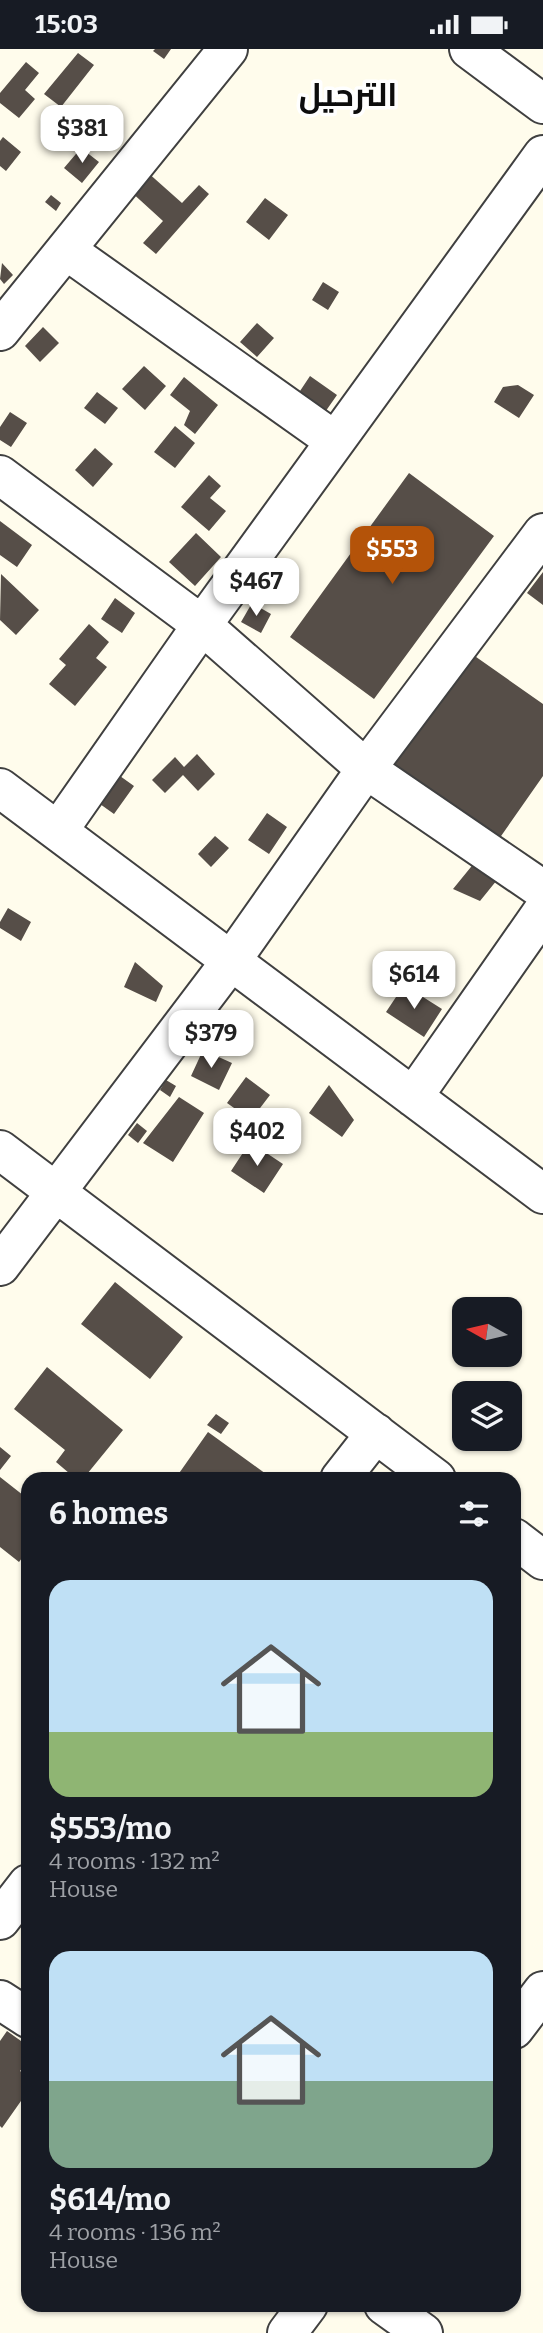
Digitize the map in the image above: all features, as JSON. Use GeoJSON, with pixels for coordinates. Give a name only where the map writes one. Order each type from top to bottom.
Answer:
{"type":"FeatureCollection","features":[{"type":"Feature","properties":{"kind":"street"},"geometry":{"type":"LineString","coordinates":[[0,331],[228,49]]}},
{"type":"Feature","properties":{"kind":"street"},"geometry":{"type":"LineString","coordinates":[[469,49],[543,104]]}},
{"type":"Feature","properties":{"kind":"street"},"geometry":{"type":"LineString","coordinates":[[58,831],[202,625],[543,155]]}},
{"type":"Feature","properties":{"kind":"street"},"geometry":{"type":"LineString","coordinates":[[66,250],[335,441]]}},
{"type":"Feature","properties":{"kind":"street"},"geometry":{"type":"LineString","coordinates":[[0,475],[202,625],[366,769],[543,890]]}},
{"type":"Feature","properties":{"kind":"street"},"geometry":{"type":"LineString","coordinates":[[0,1266],[231,961],[366,769],[543,533]]}},
{"type":"Feature","properties":{"kind":"street"},"geometry":{"type":"LineString","coordinates":[[0,788],[543,1194]]}},
{"type":"Feature","properties":{"kind":"street"},"geometry":{"type":"LineString","coordinates":[[413,1097],[543,911]]}},
{"type":"Feature","properties":{"kind":"street"},"geometry":{"type":"LineString","coordinates":[[0,1150],[427,1472]]}},
{"type":"Feature","properties":{"kind":"street"},"geometry":{"type":"LineString","coordinates":[[346,1472],[376,1433]]}},
{"type":"Feature","properties":{"kind":"street"},"geometry":{"type":"LineString","coordinates":[[521,1543],[543,1560]]}},
{"type":"Feature","properties":{"kind":"street"},"geometry":{"type":"LineString","coordinates":[[0,1920],[21,1893]]}},
{"type":"Feature","properties":{"kind":"street"},"geometry":{"type":"LineString","coordinates":[[521,2020],[543,1991]]}},
{"type":"Feature","properties":{"kind":"street"},"geometry":{"type":"LineString","coordinates":[[0,2000],[21,2014]]}},
{"type":"Feature","properties":{"kind":"street"},"geometry":{"type":"LineString","coordinates":[[287,2333],[303,2312]]}},
{"type":"Feature","properties":{"kind":"street"},"geometry":{"type":"LineString","coordinates":[[394,2312],[423,2333]]}},
{"type":"Feature","properties":{"kind":"building"},"geometry":{"type":"Polygon","coordinates":[[[171,49],[164,59],[153,51],[171,49]]]}},
{"type":"Feature","properties":{"kind":"building"},"geometry":{"type":"Polygon","coordinates":[[[78,53],[94,65],[61,107],[44,94],[78,53]]]}},
{"type":"Feature","properties":{"kind":"building"},"geometry":{"type":"Polygon","coordinates":[[[26,62],[39,73],[25,90],[35,99],[19,118],[0,103],[0,93],[26,62]]]}},
{"type":"Feature","properties":{"kind":"building"},"geometry":{"type":"Polygon","coordinates":[[[108,119],[119,127],[112,137],[101,130],[108,119]]]}},
{"type":"Feature","properties":{"kind":"building"},"geometry":{"type":"Polygon","coordinates":[[[3,137],[21,152],[6,171],[0,166],[0,141],[3,137]]]}},
{"type":"Feature","properties":{"kind":"building"},"geometry":{"type":"Polygon","coordinates":[[[81,148],[99,162],[82,183],[64,168],[81,148]]]}},
{"type":"Feature","properties":{"kind":"building"},"geometry":{"type":"Polygon","coordinates":[[[146,171],[182,203],[199,185],[209,194],[156,254],[143,243],[163,221],[129,190],[146,171]]]}},
{"type":"Feature","properties":{"kind":"building"},"geometry":{"type":"Polygon","coordinates":[[[51,195],[61,203],[56,211],[45,202],[51,195]]]}},
{"type":"Feature","properties":{"kind":"building"},"geometry":{"type":"Polygon","coordinates":[[[265,198],[288,215],[269,240],[246,222],[265,198]]]}},
{"type":"Feature","properties":{"kind":"building"},"geometry":{"type":"Polygon","coordinates":[[[2,263],[13,275],[4,284],[0,279],[2,263]]]}},
{"type":"Feature","properties":{"kind":"building"},"geometry":{"type":"Polygon","coordinates":[[[323,282],[339,292],[328,310],[312,300],[323,282]]]}},
{"type":"Feature","properties":{"kind":"building"},"geometry":{"type":"Polygon","coordinates":[[[257,323],[274,338],[257,357],[240,342],[257,323]]]}},
{"type":"Feature","properties":{"kind":"building"},"geometry":{"type":"Polygon","coordinates":[[[43,327],[59,343],[40,362],[25,346],[43,327]]]}},
{"type":"Feature","properties":{"kind":"building"},"geometry":{"type":"Polygon","coordinates":[[[144,366],[166,386],[145,410],[122,389],[144,366]]]}},
{"type":"Feature","properties":{"kind":"building"},"geometry":{"type":"Polygon","coordinates":[[[310,376],[337,395],[323,415],[296,397],[310,376]]]}},
{"type":"Feature","properties":{"kind":"building"},"geometry":{"type":"Polygon","coordinates":[[[184,377],[218,405],[195,434],[184,425],[190,411],[170,395],[184,377]]]}},
{"type":"Feature","properties":{"kind":"building"},"geometry":{"type":"Polygon","coordinates":[[[518,385],[534,395],[519,418],[494,402],[503,387],[518,385]]]}},
{"type":"Feature","properties":{"kind":"building"},"geometry":{"type":"Polygon","coordinates":[[[97,392],[118,408],[105,424],[84,408],[97,392]]]}},
{"type":"Feature","properties":{"kind":"building"},"geometry":{"type":"Polygon","coordinates":[[[10,412],[27,423],[11,447],[0,440],[0,427],[10,412]]]}},
{"type":"Feature","properties":{"kind":"building"},"geometry":{"type":"Polygon","coordinates":[[[175,426],[195,443],[175,468],[154,452],[175,426]]]}},
{"type":"Feature","properties":{"kind":"building"},"geometry":{"type":"Polygon","coordinates":[[[95,448],[113,464],[93,487],[75,470],[95,448]]]}},
{"type":"Feature","properties":{"kind":"building"},"geometry":{"type":"Polygon","coordinates":[[[409,473],[494,536],[374,699],[290,637],[409,473]]]}},
{"type":"Feature","properties":{"kind":"building"},"geometry":{"type":"Polygon","coordinates":[[[209,475],[221,486],[210,498],[226,511],[209,531],[181,507],[209,475]]]}},
{"type":"Feature","properties":{"kind":"building"},"geometry":{"type":"Polygon","coordinates":[[[0,521],[32,545],[17,567],[0,555],[0,521]]]}},
{"type":"Feature","properties":{"kind":"building"},"geometry":{"type":"Polygon","coordinates":[[[196,533],[221,557],[195,586],[169,562],[196,533]]]}},
{"type":"Feature","properties":{"kind":"building"},"geometry":{"type":"Polygon","coordinates":[[[543,572],[543,605],[527,593],[543,572]]]}},
{"type":"Feature","properties":{"kind":"building"},"geometry":{"type":"Polygon","coordinates":[[[1,574],[39,610],[16,635],[0,620],[1,574]]]}},
{"type":"Feature","properties":{"kind":"building"},"geometry":{"type":"Polygon","coordinates":[[[115,598],[135,613],[122,633],[101,619],[115,598]]]}},
{"type":"Feature","properties":{"kind":"building"},"geometry":{"type":"Polygon","coordinates":[[[252,603],[271,614],[261,633],[241,622],[252,603]]]}},
{"type":"Feature","properties":{"kind":"building"},"geometry":{"type":"Polygon","coordinates":[[[89,624],[109,642],[96,658],[107,667],[75,706],[49,684],[66,665],[59,659],[89,624]]]}},
{"type":"Feature","properties":{"kind":"building"},"geometry":{"type":"Polygon","coordinates":[[[469,652],[543,704],[543,776],[492,849],[385,774],[469,652]]]}},
{"type":"Feature","properties":{"kind":"building"},"geometry":{"type":"Polygon","coordinates":[[[197,754],[215,774],[198,791],[183,775],[165,793],[152,780],[175,757],[184,767],[197,754]]]}},
{"type":"Feature","properties":{"kind":"building"},"geometry":{"type":"Polygon","coordinates":[[[106,766],[134,786],[114,814],[86,794],[106,766]]]}},
{"type":"Feature","properties":{"kind":"building"},"geometry":{"type":"Polygon","coordinates":[[[267,813],[287,827],[269,854],[248,840],[267,813]]]}},
{"type":"Feature","properties":{"kind":"building"},"geometry":{"type":"Polygon","coordinates":[[[215,836],[229,848],[211,867],[198,854],[215,836]]]}},
{"type":"Feature","properties":{"kind":"building"},"geometry":{"type":"Polygon","coordinates":[[[475,862],[497,880],[480,901],[453,889],[475,862]]]}},
{"type":"Feature","properties":{"kind":"building"},"geometry":{"type":"Polygon","coordinates":[[[8,908],[31,922],[21,941],[0,928],[0,922],[8,908]]]}},
{"type":"Feature","properties":{"kind":"building"},"geometry":{"type":"Polygon","coordinates":[[[135,962],[163,986],[156,1002],[124,987],[135,962]]]}},
{"type":"Feature","properties":{"kind":"building"},"geometry":{"type":"Polygon","coordinates":[[[404,985],[442,1009],[424,1037],[386,1012],[404,985]]]}},
{"type":"Feature","properties":{"kind":"building"},"geometry":{"type":"Polygon","coordinates":[[[203,1050],[232,1063],[219,1090],[191,1076],[203,1050]]]}},
{"type":"Feature","properties":{"kind":"building"},"geometry":{"type":"Polygon","coordinates":[[[246,1077],[270,1095],[251,1120],[227,1103],[246,1077]]]}},
{"type":"Feature","properties":{"kind":"building"},"geometry":{"type":"Polygon","coordinates":[[[166,1080],[176,1086],[170,1097],[160,1090],[166,1080]]]}},
{"type":"Feature","properties":{"kind":"building"},"geometry":{"type":"Polygon","coordinates":[[[329,1085],[354,1120],[342,1137],[309,1113],[329,1085]]]}},
{"type":"Feature","properties":{"kind":"building"},"geometry":{"type":"Polygon","coordinates":[[[179,1097],[204,1113],[173,1162],[143,1143],[179,1097]]]}},
{"type":"Feature","properties":{"kind":"building"},"geometry":{"type":"Polygon","coordinates":[[[137,1123],[147,1131],[138,1143],[128,1135],[137,1123]]]}},
{"type":"Feature","properties":{"kind":"building"},"geometry":{"type":"Polygon","coordinates":[[[250,1142],[283,1164],[264,1193],[231,1171],[250,1142]]]}},
{"type":"Feature","properties":{"kind":"building"},"geometry":{"type":"Polygon","coordinates":[[[115,1282],[183,1337],[150,1379],[81,1324],[115,1282]]]}},
{"type":"Feature","properties":{"kind":"building"},"geometry":{"type":"Polygon","coordinates":[[[47,1367],[123,1430],[89,1472],[68,1472],[56,1462],[65,1450],[14,1409],[47,1367]]]}},
{"type":"Feature","properties":{"kind":"building"},"geometry":{"type":"Polygon","coordinates":[[[216,1414],[229,1423],[221,1434],[207,1425],[216,1414]]]}},
{"type":"Feature","properties":{"kind":"building"},"geometry":{"type":"Polygon","coordinates":[[[208,1432],[263,1472],[180,1472],[208,1432]]]}},
{"type":"Feature","properties":{"kind":"building"},"geometry":{"type":"Polygon","coordinates":[[[0,1447],[11,1456],[0,1470],[0,1447]]]}},
{"type":"Feature","properties":{"kind":"building"},"geometry":{"type":"Polygon","coordinates":[[[0,1477],[21,1494],[21,1559],[19,1562],[0,1547],[0,1477]]]}},
{"type":"Feature","properties":{"kind":"building"},"geometry":{"type":"Polygon","coordinates":[[[7,2031],[21,2041],[21,2101],[2,2128],[0,2126],[0,2041],[7,2031]]]}},
{"type":"Feature","properties":{"kind":"district","name":"الترحيل"},"geometry":{"type":"Point","coordinates":[348,95]}}]}
